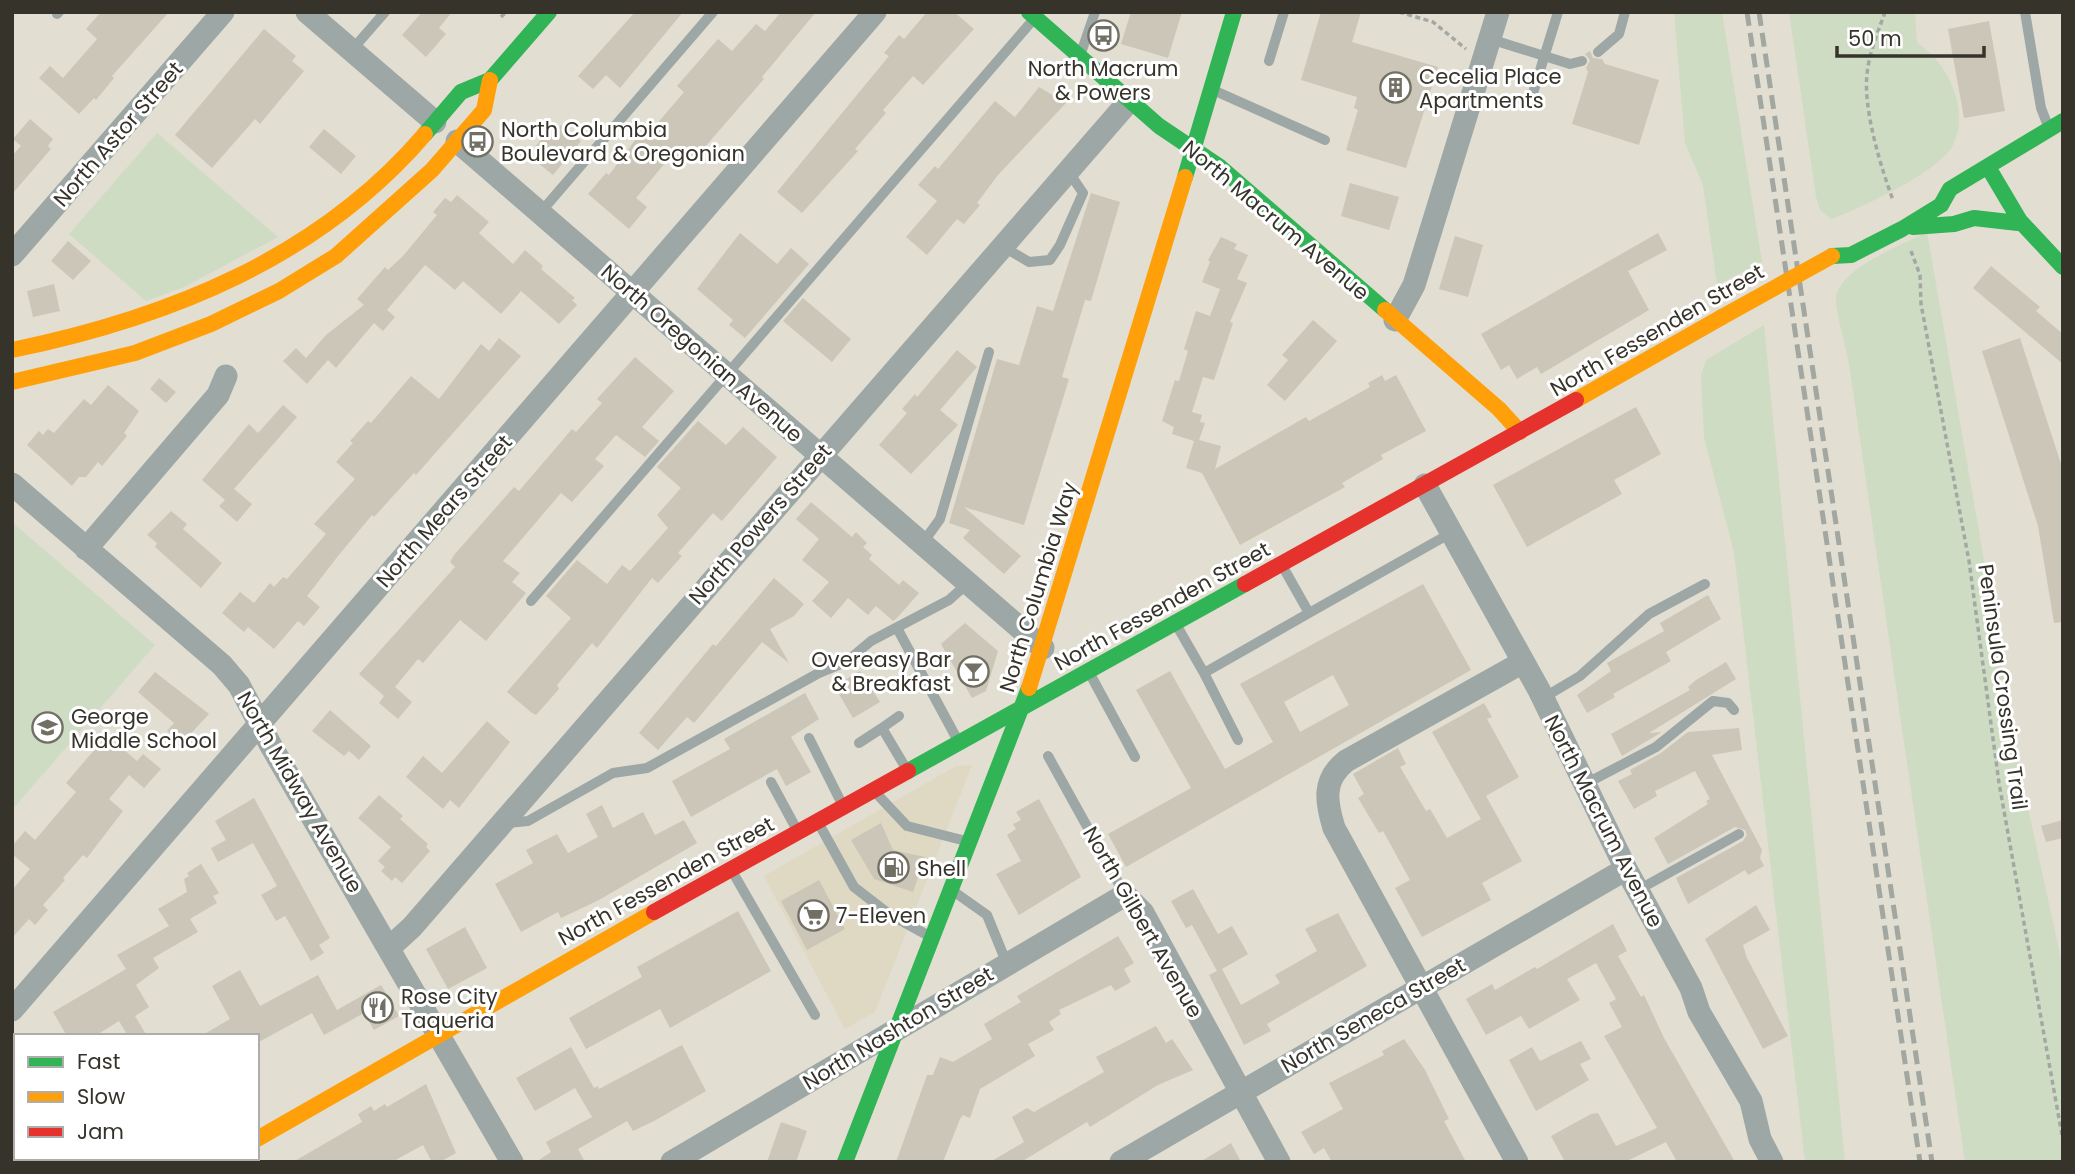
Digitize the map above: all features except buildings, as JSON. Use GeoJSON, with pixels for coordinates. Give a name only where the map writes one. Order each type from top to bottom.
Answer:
{"type":"FeatureCollection","features":[{"type":"Feature","properties":{"kind":"main road"},"geometry":{"type":"LineString","coordinates":[[12,350],[51,342],[178,305],[270,262],[365,195],[401,162],[461,92],[490,80],[550,12]]}},
{"type":"Feature","properties":{"kind":"main road","name":"North Columbia Way"},"geometry":{"type":"LineString","coordinates":[[845,1162],[1043,648],[1234,12]]}},
{"type":"Feature","properties":{"kind":"main road","name":"North Macrum Avenue"},"geometry":{"type":"LineString","coordinates":[[1031,15],[1130,100],[1220,167],[1499,409],[1520,432]]}},
{"type":"Feature","properties":{"kind":"main road"},"geometry":{"type":"LineString","coordinates":[[12,382],[135,353],[211,324],[279,291],[336,256],[383,217],[457,141],[484,110],[490,80]]}},
{"type":"Feature","properties":{"kind":"main road","name":"North Fessenden Street"},"geometry":{"type":"LineString","coordinates":[[1832,256],[1851,255],[1904,235],[1941,205],[1950,189],[2056,125]]}},
{"type":"Feature","properties":{"kind":"main road"},"geometry":{"type":"LineString","coordinates":[[1988,167],[2018,223],[2032,241],[2063,267]]}},
{"type":"Feature","properties":{"kind":"main road"},"geometry":{"type":"LineString","coordinates":[[1932,188],[1950,189]]}},
{"type":"Feature","properties":{"kind":"main road"},"geometry":{"type":"LineString","coordinates":[[1904,235],[1941,222],[1965,224],[1974,218],[2018,223]]}},
{"type":"Feature","properties":{"kind":"main road","name":"North Fessenden Street"},"geometry":{"type":"LineString","coordinates":[[259,1138],[731,869],[960,744],[1832,256],[1853,235]]}},
{"type":"Feature","properties":{"kind":"street","name":"North Astor Street"},"geometry":{"type":"LineString","coordinates":[[12,256],[223,12]]}},
{"type":"Feature","properties":{"kind":"street"},"geometry":{"type":"LineString","coordinates":[[307,12],[435,122]]}},
{"type":"Feature","properties":{"kind":"street","name":"North Mears Street"},"geometry":{"type":"LineString","coordinates":[[12,1010],[875,12]]}},
{"type":"Feature","properties":{"kind":"street"},"geometry":{"type":"LineString","coordinates":[[1395,320],[1414,285],[1498,12]]}},
{"type":"Feature","properties":{"kind":"street","name":"North Powers Street"},"geometry":{"type":"LineString","coordinates":[[389,948],[412,927],[1130,100]]}},
{"type":"Feature","properties":{"kind":"street","name":"North Oregonian Avenue"},"geometry":{"type":"LineString","coordinates":[[457,141],[1043,648]]}},
{"type":"Feature","properties":{"kind":"street"},"geometry":{"type":"LineString","coordinates":[[86,549],[218,395],[226,376]]}},
{"type":"Feature","properties":{"kind":"street","name":"North Midway Avenue"},"geometry":{"type":"LineString","coordinates":[[12,484],[222,665],[239,685],[512,1162]]}},
{"type":"Feature","properties":{"kind":"street","name":"North Macrum Avenue"},"geometry":{"type":"LineString","coordinates":[[1425,485],[1543,698],[1626,869],[1691,988],[1699,1012],[1751,1101],[1760,1139],[1772,1162]]}},
{"type":"Feature","properties":{"kind":"street"},"geometry":{"type":"LineString","coordinates":[[1517,1162],[1334,828],[1329,812],[1327,786],[1337,768],[1346,761],[1523,662]]}},
{"type":"Feature","properties":{"kind":"street","name":"North Seneca Street"},"geometry":{"type":"LineString","coordinates":[[1121,1162],[1626,869]]}},
{"type":"Feature","properties":{"kind":"street","name":"North Nashton Street"},"geometry":{"type":"LineString","coordinates":[[671,1162],[1125,895]]}},
{"type":"Feature","properties":{"kind":"street","name":"North Gilbert Avenue"},"geometry":{"type":"LineString","coordinates":[[1125,895],[1143,913],[1279,1162]]}},
{"type":"Feature","properties":{"kind":"lane"},"geometry":{"type":"LineString","coordinates":[[351,51],[385,12]]}},
{"type":"Feature","properties":{"kind":"lane"},"geometry":{"type":"LineString","coordinates":[[540,213],[713,12]]}},
{"type":"Feature","properties":{"kind":"lane"},"geometry":{"type":"LineString","coordinates":[[1080,57],[1095,12]]}},
{"type":"Feature","properties":{"kind":"lane"},"geometry":{"type":"LineString","coordinates":[[1269,61],[1284,12]]}},
{"type":"Feature","properties":{"kind":"lane"},"geometry":{"type":"LineString","coordinates":[[1530,103],[1558,12]]}},
{"type":"Feature","properties":{"kind":"lane"},"geometry":{"type":"LineString","coordinates":[[1598,51],[1619,34],[1625,12]]}},
{"type":"Feature","properties":{"kind":"lane"},"geometry":{"type":"LineString","coordinates":[[2025,12],[2041,108],[2056,125]]}},
{"type":"Feature","properties":{"kind":"lane"},"geometry":{"type":"LineString","coordinates":[[531,601],[1031,15]]}},
{"type":"Feature","properties":{"kind":"lane"},"geometry":{"type":"LineString","coordinates":[[1488,46],[1544,56],[1570,64],[1582,61]]}},
{"type":"Feature","properties":{"kind":"lane"},"geometry":{"type":"LineString","coordinates":[[1211,89],[1325,140]]}},
{"type":"Feature","properties":{"kind":"lane"},"geometry":{"type":"LineString","coordinates":[[1002,246],[1029,262],[1050,260],[1060,245],[1083,192],[1068,171]]}},
{"type":"Feature","properties":{"kind":"lane"},"geometry":{"type":"LineString","coordinates":[[922,544],[940,519],[989,352]]}},
{"type":"Feature","properties":{"kind":"lane"},"geometry":{"type":"LineString","coordinates":[[1203,673],[1451,533]]}},
{"type":"Feature","properties":{"kind":"lane"},"geometry":{"type":"LineString","coordinates":[[1282,564],[1309,613]]}},
{"type":"Feature","properties":{"kind":"lane"},"geometry":{"type":"LineString","coordinates":[[502,823],[528,821],[613,774],[647,768],[817,674],[846,662],[871,641],[949,600],[968,583]]}},
{"type":"Feature","properties":{"kind":"lane"},"geometry":{"type":"LineString","coordinates":[[1543,698],[1580,676],[1648,614],[1705,584]]}},
{"type":"Feature","properties":{"kind":"lane"},"geometry":{"type":"LineString","coordinates":[[1176,623],[1238,740]]}},
{"type":"Feature","properties":{"kind":"lane"},"geometry":{"type":"LineString","coordinates":[[897,628],[960,744]]}},
{"type":"Feature","properties":{"kind":"lane"},"geometry":{"type":"LineString","coordinates":[[1088,671],[1135,757]]}},
{"type":"Feature","properties":{"kind":"lane"},"geometry":{"type":"LineString","coordinates":[[1585,784],[1656,747],[1713,701],[1728,703],[1734,710]]}},
{"type":"Feature","properties":{"kind":"lane"},"geometry":{"type":"LineString","coordinates":[[859,743],[899,716]]}},
{"type":"Feature","properties":{"kind":"lane"},"geometry":{"type":"LineString","coordinates":[[882,728],[908,772]]}},
{"type":"Feature","properties":{"kind":"lane"},"geometry":{"type":"LineString","coordinates":[[809,738],[844,808]]}},
{"type":"Feature","properties":{"kind":"lane","name":"North Gilbert Avenue"},"geometry":{"type":"LineString","coordinates":[[1048,756],[1125,895]]}},
{"type":"Feature","properties":{"kind":"lane"},"geometry":{"type":"LineString","coordinates":[[771,782],[798,832]]}},
{"type":"Feature","properties":{"kind":"lane"},"geometry":{"type":"LineString","coordinates":[[874,791],[907,826],[969,842]]}},
{"type":"Feature","properties":{"kind":"lane"},"geometry":{"type":"LineString","coordinates":[[818,821],[854,887],[890,914],[932,938]]}},
{"type":"Feature","properties":{"kind":"lane"},"geometry":{"type":"LineString","coordinates":[[1638,890],[1739,834]]}},
{"type":"Feature","properties":{"kind":"lane"},"geometry":{"type":"LineString","coordinates":[[731,869],[815,1015]]}},
{"type":"Feature","properties":{"kind":"lane"},"geometry":{"type":"LineString","coordinates":[[951,889],[987,915],[1007,964]]}},
{"type":"Feature","properties":{"kind":"path"},"geometry":{"type":"LineString","coordinates":[[501,17],[506,12]]}},
{"type":"Feature","properties":{"kind":"path"},"geometry":{"type":"LineString","coordinates":[[1399,12],[1433,22],[1462,48],[1488,46]]}},
{"type":"Feature","properties":{"kind":"path"},"geometry":{"type":"LineString","coordinates":[[1885,12],[1867,77],[1869,106],[1893,200]]}},
{"type":"Feature","properties":{"kind":"path","name":"Peninsula Crossing Trail"},"geometry":{"type":"LineString","coordinates":[[1904,235],[1920,275],[1921,304],[1969,561],[1999,783],[2041,1003],[2063,1141]]}},
{"type":"Feature","properties":{"kind":"shaded area"},"geometry":{"type":"Polygon","coordinates":[[[972,765],[875,1012],[845,1029],[764,876],[956,766],[972,765]]]}},
{"type":"Feature","properties":{"kind":"green space"},"geometry":{"type":"Polygon","coordinates":[[[1674,12],[1722,12],[1762,262],[1717,285],[1703,185],[1685,143],[1674,12]]]}},
{"type":"Feature","properties":{"kind":"green space"},"geometry":{"type":"Polygon","coordinates":[[[1789,12],[1915,12],[1917,43],[1943,68],[1957,102],[1958,131],[1953,145],[1945,155],[1917,177],[1860,207],[1831,219],[1820,210],[1789,12]]]}},
{"type":"Feature","properties":{"kind":"green space"},"geometry":{"type":"Polygon","coordinates":[[[157,133],[278,237],[184,287],[146,301],[69,234],[157,133]]]}},
{"type":"Feature","properties":{"kind":"green space"},"geometry":{"type":"Polygon","coordinates":[[[1927,232],[2023,785],[2063,968],[2063,1162],[1965,1162],[1849,364],[1837,309],[1838,290],[1846,279],[1887,251],[1927,232]]]}},
{"type":"Feature","properties":{"kind":"green space"},"geometry":{"type":"Polygon","coordinates":[[[1764,325],[1845,1162],[1805,1162],[1734,552],[1704,438],[1701,375],[1706,360],[1764,325]]]}},
{"type":"Feature","properties":{"kind":"green space","name":"George Middle School"},"geometry":{"type":"Polygon","coordinates":[[[12,522],[155,645],[12,810],[12,522]]]}},
{"type":"Feature","properties":{"kind":"railway"},"geometry":{"type":"LineString","coordinates":[[1747,12],[1920,1162]]}},
{"type":"Feature","properties":{"kind":"railway"},"geometry":{"type":"LineString","coordinates":[[1759,12],[1932,1162]]}},
{"type":"Feature","properties":{"kind":"traffic: fast"},"geometry":{"type":"LineString","coordinates":[[425,134],[461,92],[490,80],[549,12]]}},
{"type":"Feature","properties":{"kind":"traffic: fast"},"geometry":{"type":"LineString","coordinates":[[1029,12],[1159,126],[1220,167],[1385,310]]}},
{"type":"Feature","properties":{"kind":"traffic: fast"},"geometry":{"type":"LineString","coordinates":[[1185,177],[1234,12]]}},
{"type":"Feature","properties":{"kind":"traffic: fast"},"geometry":{"type":"LineString","coordinates":[[1832,256],[1851,255],[1902,229],[1941,205],[1950,189],[2063,121]]}},
{"type":"Feature","properties":{"kind":"traffic: fast"},"geometry":{"type":"LineString","coordinates":[[1988,167],[2020,221],[2063,267]]}},
{"type":"Feature","properties":{"kind":"traffic: fast"},"geometry":{"type":"LineString","coordinates":[[1913,227],[1954,224],[1974,218],[2018,223]]}},
{"type":"Feature","properties":{"kind":"traffic: fast"},"geometry":{"type":"LineString","coordinates":[[908,771],[1245,584]]}},
{"type":"Feature","properties":{"kind":"traffic: fast"},"geometry":{"type":"LineString","coordinates":[[845,1162],[1029,688]]}},
{"type":"Feature","properties":{"kind":"traffic: slow"},"geometry":{"type":"LineString","coordinates":[[12,382],[135,353],[211,324],[279,291],[336,256],[432,170],[484,110],[490,80]]}},
{"type":"Feature","properties":{"kind":"traffic: slow"},"geometry":{"type":"LineString","coordinates":[[12,350],[127,320],[183,300],[237,276],[289,248],[338,216],[383,178],[425,134]]}},
{"type":"Feature","properties":{"kind":"traffic: slow"},"geometry":{"type":"LineString","coordinates":[[1029,688],[1185,177]]}},
{"type":"Feature","properties":{"kind":"traffic: slow"},"geometry":{"type":"LineString","coordinates":[[1722,317],[1832,256]]}},
{"type":"Feature","properties":{"kind":"traffic: slow"},"geometry":{"type":"LineString","coordinates":[[1385,310],[1499,409],[1520,432]]}},
{"type":"Feature","properties":{"kind":"traffic: slow"},"geometry":{"type":"LineString","coordinates":[[1576,400],[1722,317]]}},
{"type":"Feature","properties":{"kind":"traffic: slow"},"geometry":{"type":"LineString","coordinates":[[259,1138],[654,912]]}},
{"type":"Feature","properties":{"kind":"traffic: jam"},"geometry":{"type":"LineString","coordinates":[[1245,584],[1576,400]]}},
{"type":"Feature","properties":{"kind":"traffic: jam"},"geometry":{"type":"LineString","coordinates":[[654,912],[908,771]]}},
{"type":"Feature","properties":{"kind":"place","name":"North Macrum & Powers"},"geometry":{"type":"Point","coordinates":[1103,36]}},
{"type":"Feature","properties":{"kind":"place","name":"Cecelia Place Apartments"},"geometry":{"type":"Point","coordinates":[1396,88]}},
{"type":"Feature","properties":{"kind":"place","name":"North Columbia Boulevard & Oregonian"},"geometry":{"type":"Point","coordinates":[478,141]}},
{"type":"Feature","properties":{"kind":"place","name":"Overeasy Bar & Breakfast"},"geometry":{"type":"Point","coordinates":[974,671]}},
{"type":"Feature","properties":{"kind":"place","name":"George Middle School"},"geometry":{"type":"Point","coordinates":[48,728]}},
{"type":"Feature","properties":{"kind":"place","name":"Shell"},"geometry":{"type":"Point","coordinates":[894,868]}},
{"type":"Feature","properties":{"kind":"place","name":"7-Eleven"},"geometry":{"type":"Point","coordinates":[813,915]}},
{"type":"Feature","properties":{"kind":"place","name":"Rose City Taqueria"},"geometry":{"type":"Point","coordinates":[378,1008]}}]}
